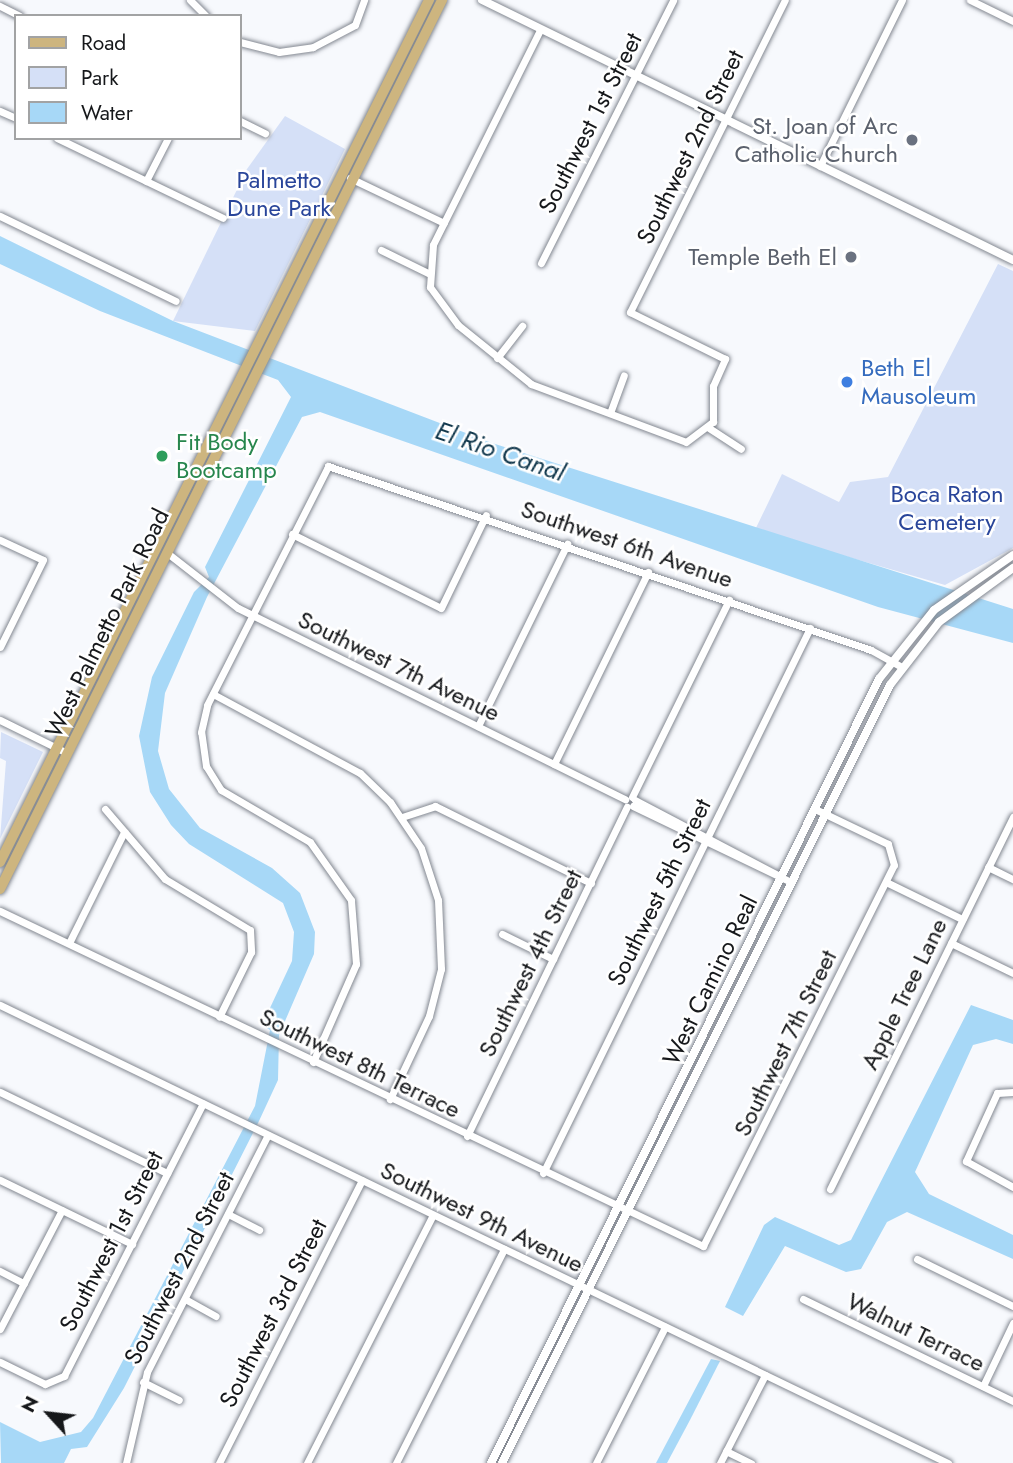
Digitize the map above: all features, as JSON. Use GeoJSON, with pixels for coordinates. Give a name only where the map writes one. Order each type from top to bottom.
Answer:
{"type":"FeatureCollection","features":[{"type":"Feature","properties":{"kind":"main road","name":"West Palmetto Park Road"},"geometry":{"type":"LineString","coordinates":[[0,889],[174,504],[338,173],[429,0]]}},
{"type":"Feature","properties":{"kind":"main road","name":"West Palmetto Park Road"},"geometry":{"type":"LineString","coordinates":[[0,862],[165,552],[350,178],[442,0]]}},
{"type":"Feature","properties":{"kind":"main road"},"geometry":{"type":"LineString","coordinates":[[191,499],[200,453]]}},
{"type":"Feature","properties":{"kind":"main road"},"geometry":{"type":"LineString","coordinates":[[165,552],[160,545],[174,504]]}},
{"type":"Feature","properties":{"kind":"street"},"geometry":{"type":"LineString","coordinates":[[190,0],[204,14]]}},
{"type":"Feature","properties":{"kind":"street"},"geometry":{"type":"LineString","coordinates":[[242,43],[264,50],[313,47],[355,24],[364,0]]}},
{"type":"Feature","properties":{"kind":"street"},"geometry":{"type":"LineString","coordinates":[[482,0],[1013,260]]}},
{"type":"Feature","properties":{"kind":"street","name":"Southwest 1st Street"},"geometry":{"type":"LineString","coordinates":[[541,262],[673,0]]}},
{"type":"Feature","properties":{"kind":"street","name":"Southwest 2nd Street"},"geometry":{"type":"LineString","coordinates":[[709,428],[713,386],[725,359],[630,312],[785,0]]}},
{"type":"Feature","properties":{"kind":"street"},"geometry":{"type":"LineString","coordinates":[[820,166],[902,0]]}},
{"type":"Feature","properties":{"kind":"street"},"geometry":{"type":"LineString","coordinates":[[970,0],[1013,21]]}},
{"type":"Feature","properties":{"kind":"street"},"geometry":{"type":"LineString","coordinates":[[988,8],[992,0]]}},
{"type":"Feature","properties":{"kind":"street"},"geometry":{"type":"LineString","coordinates":[[0,6],[16,14]]}},
{"type":"Feature","properties":{"kind":"street"},"geometry":{"type":"LineString","coordinates":[[540,30],[444,223],[428,273],[440,306],[497,358],[542,391],[610,413],[679,442],[709,428],[741,449]]}},
{"type":"Feature","properties":{"kind":"street"},"geometry":{"type":"LineString","coordinates":[[242,122],[265,133]]}},
{"type":"Feature","properties":{"kind":"street"},"geometry":{"type":"LineString","coordinates":[[61,140],[223,218]]}},
{"type":"Feature","properties":{"kind":"street"},"geometry":{"type":"LineString","coordinates":[[146,181],[167,140]]}},
{"type":"Feature","properties":{"kind":"street"},"geometry":{"type":"LineString","coordinates":[[338,173],[444,223]]}},
{"type":"Feature","properties":{"kind":"street"},"geometry":{"type":"LineString","coordinates":[[0,216],[176,301]]}},
{"type":"Feature","properties":{"kind":"street"},"geometry":{"type":"LineString","coordinates":[[381,250],[428,273]]}},
{"type":"Feature","properties":{"kind":"street"},"geometry":{"type":"LineString","coordinates":[[497,358],[522,326]]}},
{"type":"Feature","properties":{"kind":"street"},"geometry":{"type":"LineString","coordinates":[[610,413],[624,375]]}},
{"type":"Feature","properties":{"kind":"street","name":"Southwest 6th Avenue"},"geometry":{"type":"LineString","coordinates":[[292,534],[323,471],[337,465],[810,628],[891,660],[902,667]]}},
{"type":"Feature","properties":{"kind":"street"},"geometry":{"type":"LineString","coordinates":[[313,1062],[352,978],[357,935],[351,900],[320,852],[226,794],[202,753],[201,725],[213,694],[292,534],[441,608],[486,515]]}},
{"type":"Feature","properties":{"kind":"street"},"geometry":{"type":"LineString","coordinates":[[0,540],[43,560],[0,647]]}},
{"type":"Feature","properties":{"kind":"street"},"geometry":{"type":"LineString","coordinates":[[478,726],[567,544]]}},
{"type":"Feature","properties":{"kind":"street","name":"Southwest 7th Avenue"},"geometry":{"type":"LineString","coordinates":[[165,552],[222,597],[252,615],[630,802],[705,844],[784,879]]}},
{"type":"Feature","properties":{"kind":"street","name":"West Camino Real"},"geometry":{"type":"LineString","coordinates":[[503,1461],[706,1056],[815,809],[891,660],[926,618],[962,587],[1013,555]]}},
{"type":"Feature","properties":{"kind":"street","name":"West Camino Real"},"geometry":{"type":"LineString","coordinates":[[493,1459],[784,879],[825,814],[902,667],[939,622],[976,591],[1013,568]]}},
{"type":"Feature","properties":{"kind":"street"},"geometry":{"type":"LineString","coordinates":[[554,764],[648,572]]}},
{"type":"Feature","properties":{"kind":"street","name":"Southwest 4th Street"},"geometry":{"type":"LineString","coordinates":[[467,1136],[729,600]]}},
{"type":"Feature","properties":{"kind":"street"},"geometry":{"type":"LineString","coordinates":[[926,618],[928,634]]}},
{"type":"Feature","properties":{"kind":"street","name":"Southwest 5th Street"},"geometry":{"type":"LineString","coordinates":[[543,1173],[810,628]]}},
{"type":"Feature","properties":{"kind":"street"},"geometry":{"type":"LineString","coordinates":[[213,694],[348,765],[402,817],[433,880],[443,949],[429,1016],[390,1099]]}},
{"type":"Feature","properties":{"kind":"street"},"geometry":{"type":"LineString","coordinates":[[0,720],[61,750]]}},
{"type":"Feature","properties":{"kind":"street","name":"Southwest 7th Avenue"},"geometry":{"type":"LineString","coordinates":[[630,802],[709,835],[784,879]]}},
{"type":"Feature","properties":{"kind":"street"},"geometry":{"type":"LineString","coordinates":[[402,817],[435,806],[591,883]]}},
{"type":"Feature","properties":{"kind":"street"},"geometry":{"type":"LineString","coordinates":[[105,809],[165,879],[245,924],[253,945],[219,1017]]}},
{"type":"Feature","properties":{"kind":"street"},"geometry":{"type":"LineString","coordinates":[[815,809],[825,814]]}},
{"type":"Feature","properties":{"kind":"street","name":"Southwest 7th Street"},"geometry":{"type":"LineString","coordinates":[[704,1247],[886,882],[895,853],[825,814]]}},
{"type":"Feature","properties":{"kind":"street","name":"Apple Tree Lane"},"geometry":{"type":"LineString","coordinates":[[830,1189],[1013,817]]}},
{"type":"Feature","properties":{"kind":"street"},"geometry":{"type":"LineString","coordinates":[[69,943],[124,832]]}},
{"type":"Feature","properties":{"kind":"street"},"geometry":{"type":"LineString","coordinates":[[988,867],[1013,879]]}},
{"type":"Feature","properties":{"kind":"street"},"geometry":{"type":"LineString","coordinates":[[886,882],[962,919]]}},
{"type":"Feature","properties":{"kind":"street","name":"Southwest 8th Terrace"},"geometry":{"type":"LineString","coordinates":[[0,911],[619,1210],[704,1247]]}},
{"type":"Feature","properties":{"kind":"street"},"geometry":{"type":"LineString","coordinates":[[502,934],[553,959]]}},
{"type":"Feature","properties":{"kind":"street"},"geometry":{"type":"LineString","coordinates":[[951,943],[1013,973]]}},
{"type":"Feature","properties":{"kind":"street","name":"Southwest 9th Avenue"},"geometry":{"type":"LineString","coordinates":[[1,1009],[203,1103],[948,1463]]}},
{"type":"Feature","properties":{"kind":"street"},"geometry":{"type":"LineString","coordinates":[[696,1052],[706,1056]]}},
{"type":"Feature","properties":{"kind":"street"},"geometry":{"type":"LineString","coordinates":[[1013,1092],[1002,1089],[966,1161],[1013,1187]]}},
{"type":"Feature","properties":{"kind":"street"},"geometry":{"type":"LineString","coordinates":[[0,1093],[167,1173]]}},
{"type":"Feature","properties":{"kind":"street","name":"Southwest 1st Street"},"geometry":{"type":"LineString","coordinates":[[0,1362],[45,1384],[64,1376],[203,1103]]}},
{"type":"Feature","properties":{"kind":"street","name":"Southwest 2nd Street"},"geometry":{"type":"LineString","coordinates":[[126,1463],[137,1438],[143,1382],[268,1135]]}},
{"type":"Feature","properties":{"kind":"street"},"geometry":{"type":"LineString","coordinates":[[0,1180],[132,1244]]}},
{"type":"Feature","properties":{"kind":"street","name":"Southwest 3rd Street"},"geometry":{"type":"LineString","coordinates":[[219,1463],[362,1180]]}},
{"type":"Feature","properties":{"kind":"street"},"geometry":{"type":"LineString","coordinates":[[0,1329],[62,1210]]}},
{"type":"Feature","properties":{"kind":"street"},"geometry":{"type":"LineString","coordinates":[[228,1214],[259,1230]]}},
{"type":"Feature","properties":{"kind":"street"},"geometry":{"type":"LineString","coordinates":[[307,1463],[433,1214]]}},
{"type":"Feature","properties":{"kind":"street"},"geometry":{"type":"LineString","coordinates":[[396,1463],[504,1249]]}},
{"type":"Feature","properties":{"kind":"street"},"geometry":{"type":"LineString","coordinates":[[917,1259],[1013,1306]]}},
{"type":"Feature","properties":{"kind":"street"},"geometry":{"type":"LineString","coordinates":[[0,1271],[24,1283]]}},
{"type":"Feature","properties":{"kind":"street"},"geometry":{"type":"LineString","coordinates":[[185,1299],[216,1316]]}},
{"type":"Feature","properties":{"kind":"street","name":"Walnut Terrace"},"geometry":{"type":"LineString","coordinates":[[803,1299],[1013,1401]]}},
{"type":"Feature","properties":{"kind":"street"},"geometry":{"type":"LineString","coordinates":[[983,1386],[1013,1323]]}},
{"type":"Feature","properties":{"kind":"street"},"geometry":{"type":"LineString","coordinates":[[596,1463],[665,1327]]}},
{"type":"Feature","properties":{"kind":"street"},"geometry":{"type":"LineString","coordinates":[[720,1463],[765,1375]]}},
{"type":"Feature","properties":{"kind":"street"},"geometry":{"type":"LineString","coordinates":[[143,1382],[179,1400]]}},
{"type":"Feature","properties":{"kind":"street"},"geometry":{"type":"LineString","coordinates":[[726,1451],[751,1463]]}},
{"type":"Feature","properties":{"kind":"street"},"geometry":{"type":"LineString","coordinates":[[493,1459],[503,1461]]}},
{"type":"Feature","properties":{"kind":"green space","name":"Palmetto Dune Park"},"geometry":{"type":"Polygon","coordinates":[[[285,116],[345,149],[255,331],[173,321],[247,169],[285,116]]]}},
{"type":"Feature","properties":{"kind":"green space","name":"Boca Raton Cemetery"},"geometry":{"type":"Polygon","coordinates":[[[998,264],[1013,271],[1013,548],[945,585],[755,530],[782,474],[839,502],[850,482],[888,477],[998,264]]]}},
{"type":"Feature","properties":{"kind":"green space"},"geometry":{"type":"Polygon","coordinates":[[[1,732],[43,752],[0,839],[6,761],[0,758],[1,732]]]}},
{"type":"Feature","properties":{"kind":"water","name":"El Rio Canal"},"geometry":{"type":"Polygon","coordinates":[[[0,236],[173,321],[492,443],[1013,609],[1013,643],[878,607],[320,412],[302,417],[207,597],[165,693],[158,751],[169,789],[200,828],[272,868],[300,893],[315,932],[314,954],[279,1035],[278,1080],[259,1121],[124,1388],[87,1447],[71,1449],[64,1463],[1,1463],[0,1422],[40,1442],[81,1432],[93,1418],[255,1106],[270,1030],[262,1025],[292,961],[294,932],[283,903],[189,844],[171,825],[150,792],[139,736],[152,677],[194,592],[209,577],[205,567],[291,397],[278,380],[100,311],[0,264],[0,236]]]}},
{"type":"Feature","properties":{"kind":"water"},"geometry":{"type":"Polygon","coordinates":[[[971,1005],[1013,1020],[1013,1044],[996,1039],[973,1045],[915,1172],[929,1194],[1013,1235],[1013,1259],[907,1212],[887,1222],[861,1269],[846,1272],[785,1246],[743,1316],[725,1307],[764,1225],[775,1217],[839,1245],[851,1240],[971,1005]]]}},
{"type":"Feature","properties":{"kind":"water"},"geometry":{"type":"Polygon","coordinates":[[[711,1359],[720,1361],[690,1420],[667,1463],[656,1463],[711,1359]]]}},
{"type":"Feature","properties":{"kind":"place","name":"St. Joan of Arc Catholic Church"},"geometry":{"type":"Point","coordinates":[912,140]}},
{"type":"Feature","properties":{"kind":"place","name":"Temple Beth El"},"geometry":{"type":"Point","coordinates":[851,257]}},
{"type":"Feature","properties":{"kind":"place","name":"Beth El Mausoleum"},"geometry":{"type":"Point","coordinates":[847,382]}},
{"type":"Feature","properties":{"kind":"place","name":"Fit Body Bootcamp"},"geometry":{"type":"Point","coordinates":[162,456]}}]}
